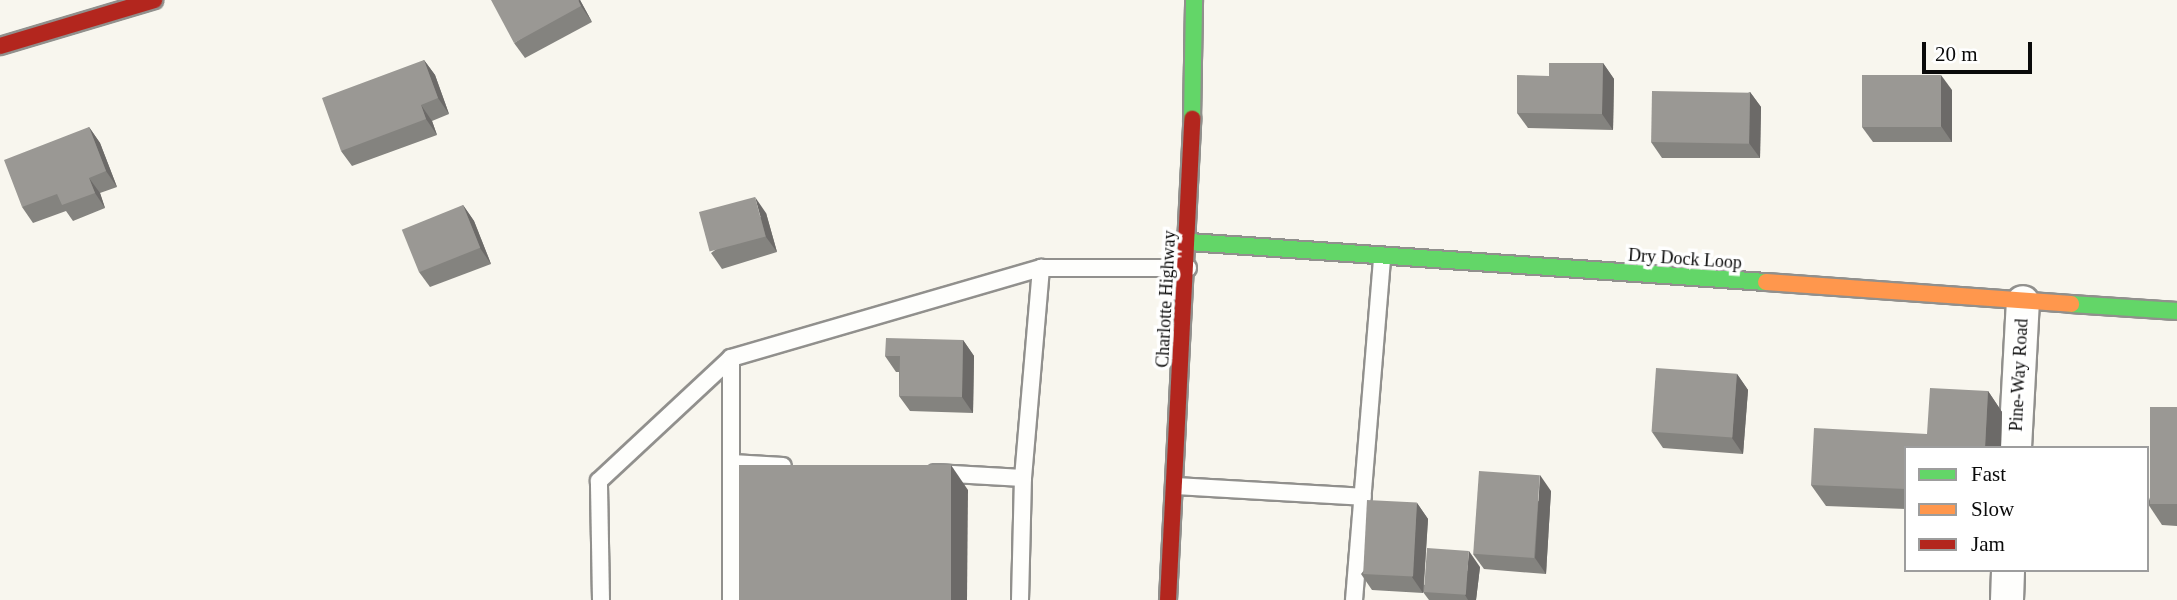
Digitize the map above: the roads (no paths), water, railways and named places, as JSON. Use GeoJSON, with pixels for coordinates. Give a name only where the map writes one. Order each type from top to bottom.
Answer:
{"type":"FeatureCollection","features":[{"type":"Feature","properties":{"kind":"street"},"geometry":{"type":"LineString","coordinates":[[0,46],[154,0]]}},
{"type":"Feature","properties":{"kind":"street","name":"Charlotte Highway"},"geometry":{"type":"LineString","coordinates":[[1168,600],[1188,268],[1194,0]]}},
{"type":"Feature","properties":{"kind":"street","name":"Dry Dock Loop"},"geometry":{"type":"LineString","coordinates":[[1189,242],[2177,311]]}},
{"type":"Feature","properties":{"kind":"street","name":"Pine-Way Road"},"geometry":{"type":"LineString","coordinates":[[2015,446],[2023,302]]}},
{"type":"Feature","properties":{"kind":"street"},"geometry":{"type":"LineString","coordinates":[[2007,600],[2008,572]]}},
{"type":"Feature","properties":{"kind":"lane"},"geometry":{"type":"LineString","coordinates":[[1354,600],[1382,256]]}},
{"type":"Feature","properties":{"kind":"lane"},"geometry":{"type":"LineString","coordinates":[[1020,600],[1023,478],[1041,268]]}},
{"type":"Feature","properties":{"kind":"lane"},"geometry":{"type":"LineString","coordinates":[[601,600],[599,481],[731,358],[1041,268],[1188,268]]}},
{"type":"Feature","properties":{"kind":"lane"},"geometry":{"type":"LineString","coordinates":[[731,358],[731,600]]}},
{"type":"Feature","properties":{"kind":"lane"},"geometry":{"type":"LineString","coordinates":[[732,463],[801,466]]}},
{"type":"Feature","properties":{"kind":"lane"},"geometry":{"type":"LineString","coordinates":[[921,472],[1023,478]]}},
{"type":"Feature","properties":{"kind":"lane"},"geometry":{"type":"LineString","coordinates":[[1175,486],[1363,496]]}}]}
